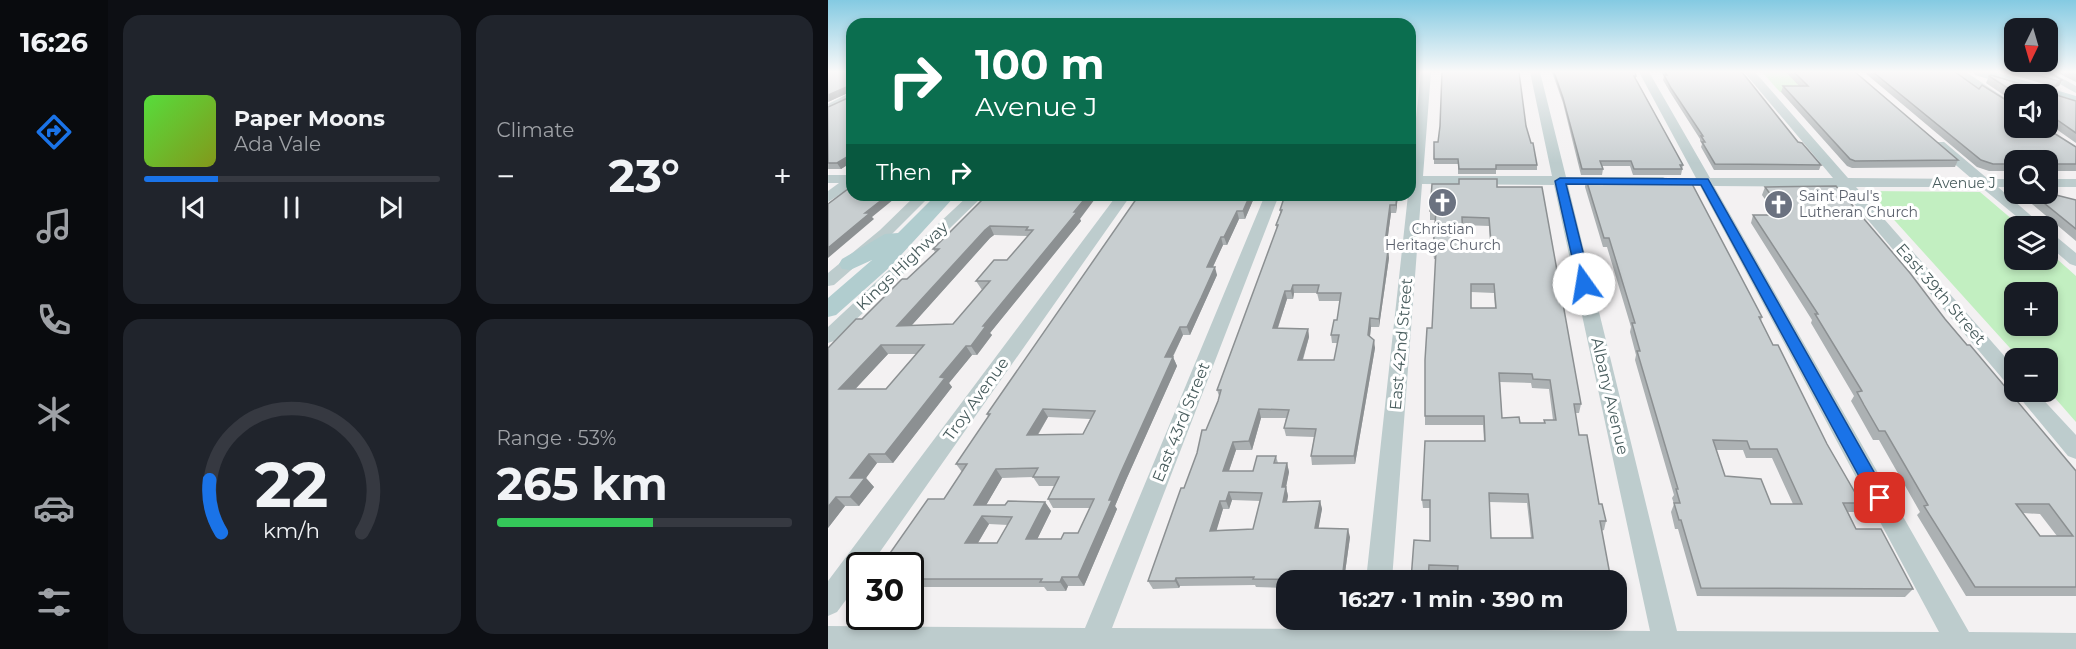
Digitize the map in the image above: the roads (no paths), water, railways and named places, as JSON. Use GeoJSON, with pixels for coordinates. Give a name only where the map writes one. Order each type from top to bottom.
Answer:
{"type":"FeatureCollection","features":[{"type":"Feature","properties":{"kind":"main road","name":"Kings Highway"},"geometry":{"type":"LineString","coordinates":[[828,311],[883,261],[941,201]]}},
{"type":"Feature","properties":{"kind":"main road"},"geometry":{"type":"LineString","coordinates":[[850,264],[924,218]]}},
{"type":"Feature","properties":{"kind":"main road"},"geometry":{"type":"LineString","coordinates":[[828,311],[899,269]]}},
{"type":"Feature","properties":{"kind":"street","name":"East 42nd Street"},"geometry":{"type":"LineString","coordinates":[[1416,155],[1422,102]]}},
{"type":"Feature","properties":{"kind":"street","name":"Albany Avenue"},"geometry":{"type":"LineString","coordinates":[[1542,102],[1668,647]]}},
{"type":"Feature","properties":{"kind":"street"},"geometry":{"type":"LineString","coordinates":[[1661,102],[1963,647]]}},
{"type":"Feature","properties":{"kind":"street","name":"East 39th Street"},"geometry":{"type":"LineString","coordinates":[[1775,102],[2004,367]]}},
{"type":"Feature","properties":{"kind":"street"},"geometry":{"type":"LineString","coordinates":[[1928,135],[2024,216]]}},
{"type":"Feature","properties":{"kind":"street"},"geometry":{"type":"LineString","coordinates":[[828,179],[846,180]]}},
{"type":"Feature","properties":{"kind":"street","name":"Avenue J"},"geometry":{"type":"LineString","coordinates":[[1416,180],[2004,183]]}},
{"type":"Feature","properties":{"kind":"street"},"geometry":{"type":"LineString","coordinates":[[2058,183],[2076,183]]}},
{"type":"Feature","properties":{"kind":"street"},"geometry":{"type":"LineString","coordinates":[[828,198],[846,184]]}},
{"type":"Feature","properties":{"kind":"street"},"geometry":{"type":"LineString","coordinates":[[828,281],[850,264],[918,201]]}},
{"type":"Feature","properties":{"kind":"street","name":"Kings Highway"},"geometry":{"type":"LineString","coordinates":[[828,337],[971,201]]}},
{"type":"Feature","properties":{"kind":"street","name":"Troy Avenue"},"geometry":{"type":"LineString","coordinates":[[828,603],[1120,201]]}},
{"type":"Feature","properties":{"kind":"street","name":"East 43rd Street"},"geometry":{"type":"LineString","coordinates":[[1092,645],[1270,201]]}},
{"type":"Feature","properties":{"kind":"street","name":"East 42nd Street"},"geometry":{"type":"LineString","coordinates":[[1380,570],[1411,201]]}},
{"type":"Feature","properties":{"kind":"street"},"geometry":{"type":"LineString","coordinates":[[2058,246],[2076,261]]}},
{"type":"Feature","properties":{"kind":"street"},"geometry":{"type":"LineString","coordinates":[[2034,402],[2076,450]]}},
{"type":"Feature","properties":{"kind":"street"},"geometry":{"type":"LineString","coordinates":[[828,640],[1092,645],[1374,637],[1668,647],[2076,647]]}},
{"type":"Feature","properties":{"kind":"place","name":"Christian Heritage Church"},"geometry":{"type":"Point","coordinates":[1443,202]}},
{"type":"Feature","properties":{"kind":"place","name":"Saint Paul's Lutheran Church"},"geometry":{"type":"Point","coordinates":[1778,204]}}]}
